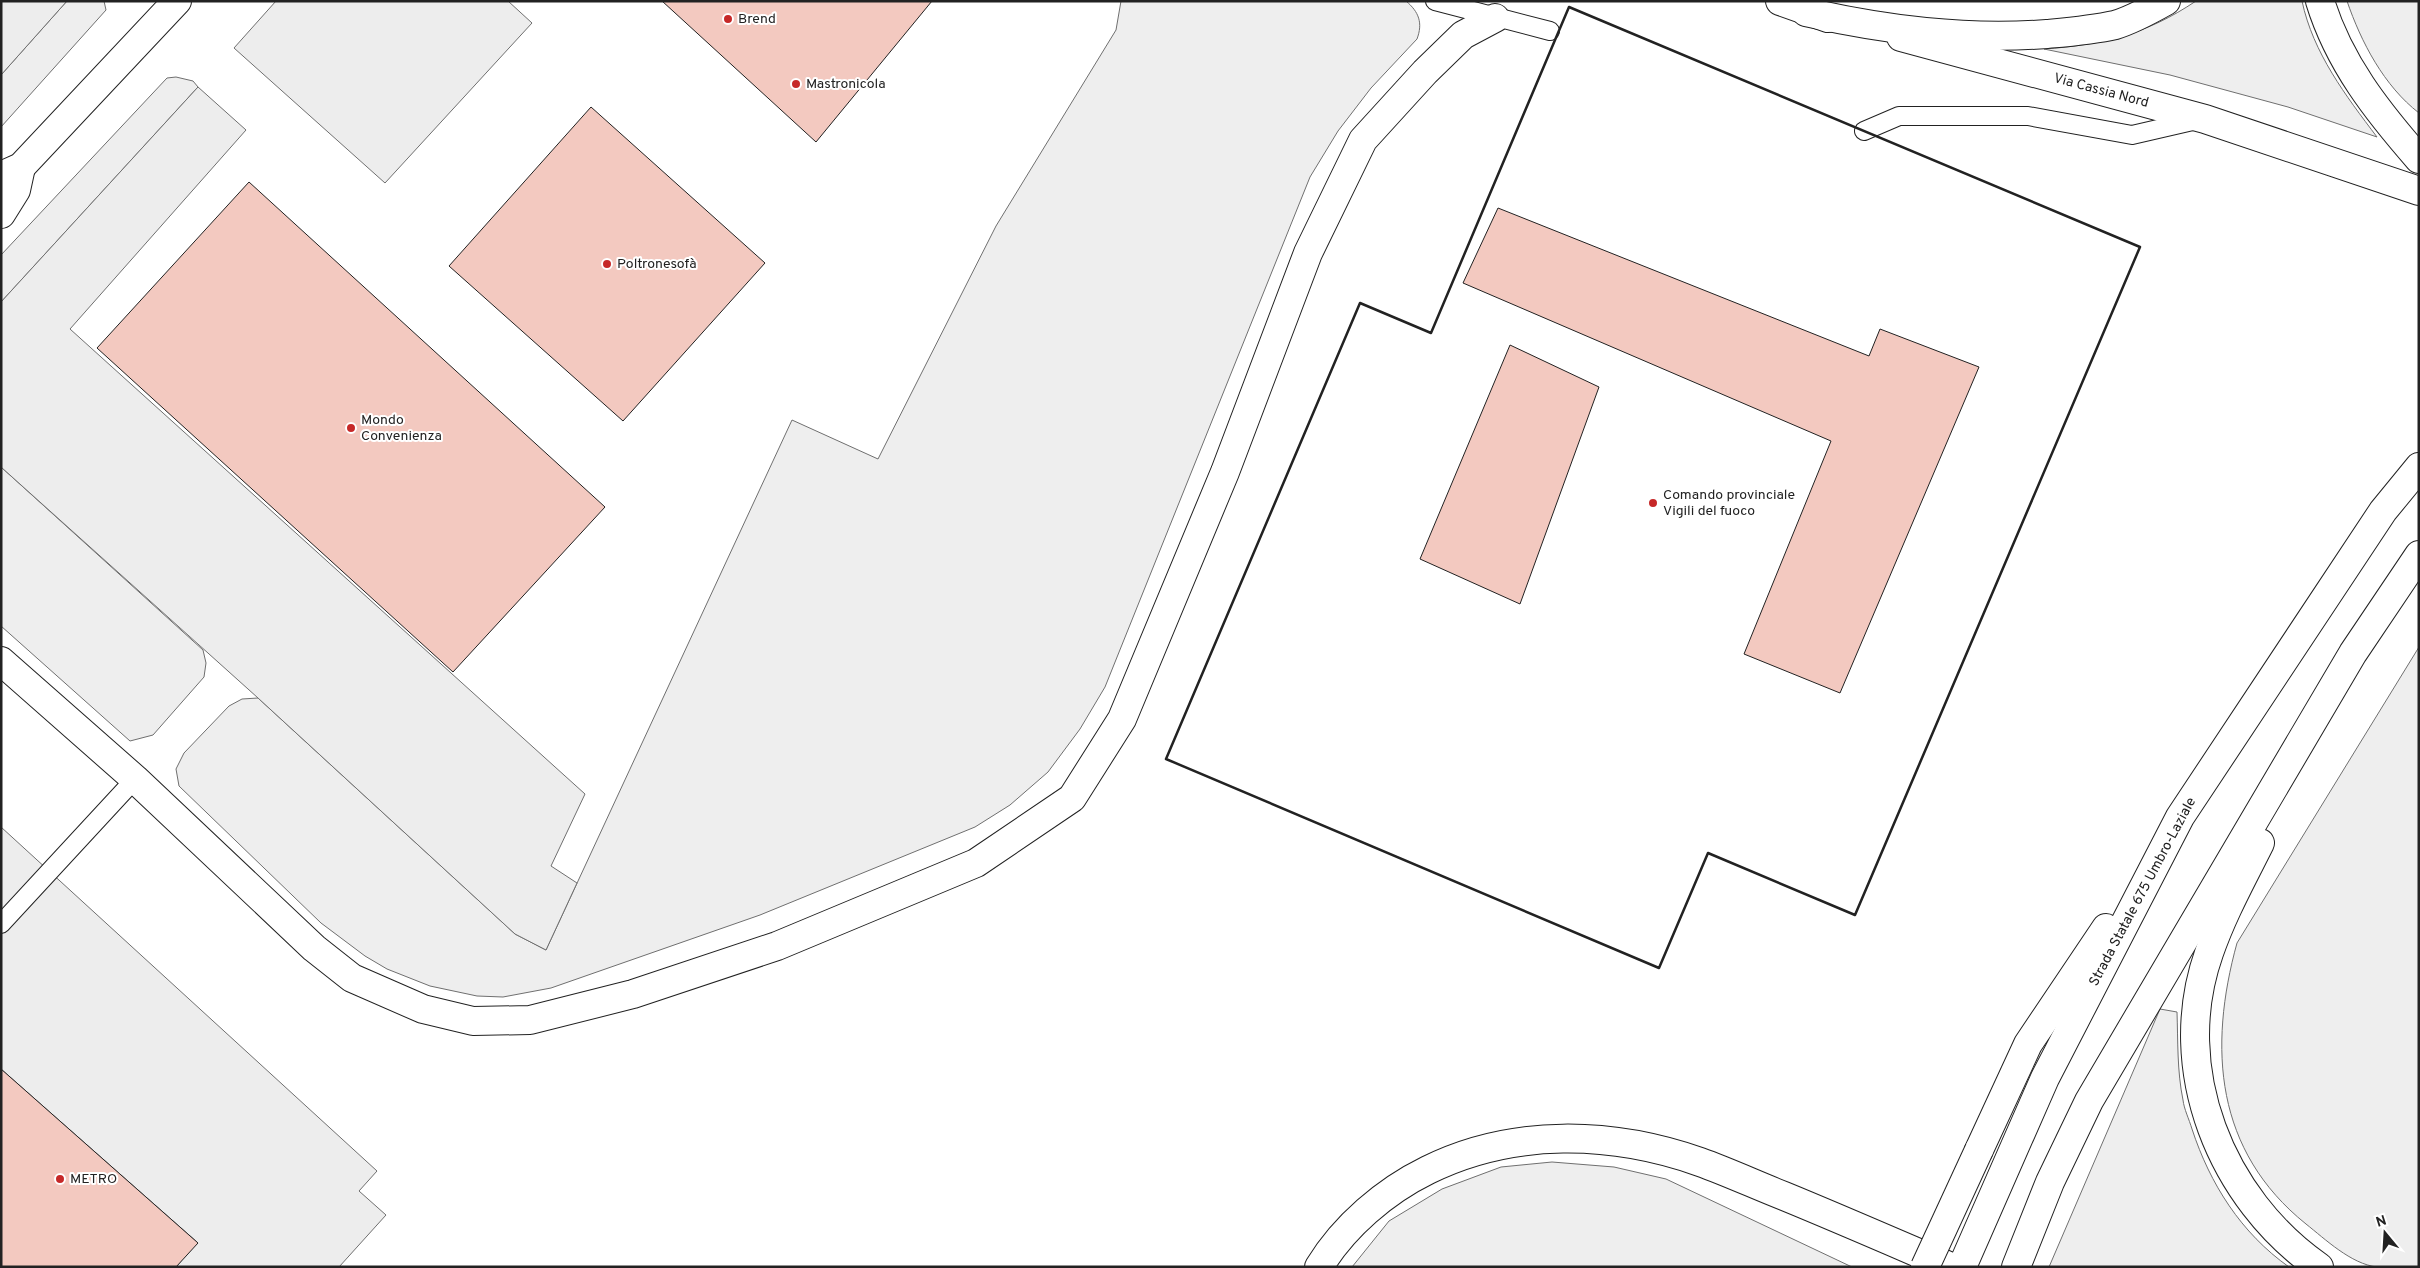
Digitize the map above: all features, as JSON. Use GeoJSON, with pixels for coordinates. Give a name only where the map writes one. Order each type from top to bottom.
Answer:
{"type":"FeatureCollection","features":[{"type":"Feature","properties":{"kind":"main road"},"geometry":{"type":"LineString","coordinates":[[1,214],[16,190],[11,172],[177,1]]}},
{"type":"Feature","properties":{"kind":"main road","name":"Via Cassia Nord"},"geometry":{"type":"LineString","coordinates":[[1780,1],[1806,12],[2205,118],[2419,190]]}},
{"type":"Feature","properties":{"kind":"main road"},"geometry":{"type":"LineString","coordinates":[[1806,12],[1908,32],[2012,37],[2116,25],[2166,1]]}},
{"type":"Feature","properties":{"kind":"main road"},"geometry":{"type":"LineString","coordinates":[[2320,1],[2330,33],[2345,62],[2382,116],[2419,159]]}},
{"type":"Feature","properties":{"kind":"main road"},"geometry":{"type":"LineString","coordinates":[[1,661],[135,780],[314,948],[352,978],[423,1009],[473,1021],[530,1020],[634,994],[777,946],[976,863],[1072,798],[1122,719],[1225,472],[1308,253],[1363,140],[1425,72],[1463,36],[1495,18]]}},
{"type":"Feature","properties":{"kind":"main road","name":"Strada Statale 675 Umbro-Laziale"},"geometry":{"type":"LineString","coordinates":[[1962,1267],[2045,1078],[2180,817],[2383,511],[2419,467]]}},
{"type":"Feature","properties":{"kind":"main road"},"geometry":{"type":"LineString","coordinates":[[2016,1267],[2050,1182],[2089,1101],[2353,653],[2419,555]]}},
{"type":"Feature","properties":{"kind":"main road"},"geometry":{"type":"LineString","coordinates":[[2320,1267],[2287,1242],[2259,1213],[2236,1181],[2218,1146],[2205,1109],[2197,1071],[2196,1031],[2201,983],[2208,954],[2222,919],[2353,653]]}},
{"type":"Feature","properties":{"kind":"main road"},"geometry":{"type":"LineString","coordinates":[[1925,1267],[2028,1044],[2180,817]]}},
{"type":"Feature","properties":{"kind":"main road"},"geometry":{"type":"LineString","coordinates":[[1319,1267],[1351,1226],[1381,1200],[1413,1178],[1448,1160],[1486,1147],[1525,1140],[1564,1137],[1646,1146],[1699,1162],[1951,1267]]}},
{"type":"Feature","properties":{"kind":"lane"},"geometry":{"type":"LineString","coordinates":[[1435,1],[1550,31]]}},
{"type":"Feature","properties":{"kind":"lane"},"geometry":{"type":"LineString","coordinates":[[1864,131],[1899,116],[2028,116],[2132,135],[2205,118]]}},
{"type":"Feature","properties":{"kind":"lane"},"geometry":{"type":"LineString","coordinates":[[1,924],[135,780]]}},
{"type":"Feature","properties":{"kind":"shaded area"},"geometry":{"type":"Polygon","coordinates":[[[1,1],[67,1],[1,75],[1,1]]]}},
{"type":"Feature","properties":{"kind":"shaded area"},"geometry":{"type":"Polygon","coordinates":[[[67,1],[104,1],[106,10],[1,127],[1,75],[67,1]]]}},
{"type":"Feature","properties":{"kind":"shaded area"},"geometry":{"type":"Polygon","coordinates":[[[276,1],[508,1],[532,23],[385,183],[234,48],[276,1]]]}},
{"type":"Feature","properties":{"kind":"shaded area"},"geometry":{"type":"Polygon","coordinates":[[[1121,1],[1406,1],[1417,14],[1420,28],[1417,39],[1371,88],[1338,131],[1310,177],[1105,687],[1080,729],[1048,772],[1010,805],[975,827],[760,915],[551,988],[503,997],[477,996],[430,986],[387,969],[365,956],[321,923],[179,786],[176,769],[184,753],[229,706],[242,699],[258,698],[515,934],[546,950],[792,420],[878,459],[996,226],[1116,30],[1121,1]]]}},
{"type":"Feature","properties":{"kind":"shaded area"},"geometry":{"type":"Polygon","coordinates":[[[2196,1],[2302,1],[2307,20],[2322,56],[2343,90],[2377,137],[2288,107],[2170,75],[2044,49],[2105,41],[2142,30],[2196,1]]]}},
{"type":"Feature","properties":{"kind":"shaded area"},"geometry":{"type":"Polygon","coordinates":[[[2347,1],[2419,1],[2419,113],[2395,90],[2375,62],[2359,32],[2347,1]]]}},
{"type":"Feature","properties":{"kind":"shaded area"},"geometry":{"type":"Polygon","coordinates":[[[176,77],[193,81],[198,87],[1,302],[1,255],[167,78],[176,77]]]}},
{"type":"Feature","properties":{"kind":"shaded area"},"geometry":{"type":"Polygon","coordinates":[[[198,87],[246,130],[70,329],[585,794],[551,866],[577,883],[546,950],[515,934],[258,698],[1,467],[1,302],[198,87]]]}},
{"type":"Feature","properties":{"kind":"shaded area"},"geometry":{"type":"Polygon","coordinates":[[[1,467],[203,650],[206,663],[204,677],[153,735],[130,741],[1,626],[1,467]]]}},
{"type":"Feature","properties":{"kind":"shaded area"},"geometry":{"type":"Polygon","coordinates":[[[2419,647],[2419,1267],[2377,1267],[2367,1265],[2348,1256],[2306,1224],[2276,1195],[2253,1164],[2237,1131],[2226,1095],[2222,1059],[2223,1021],[2228,982],[2237,943],[2419,647]]]}},
{"type":"Feature","properties":{"kind":"shaded area"},"geometry":{"type":"Polygon","coordinates":[[[1,827],[377,1171],[359,1191],[386,1215],[339,1267],[176,1267],[197,1242],[1,1069],[1,827]]]}},
{"type":"Feature","properties":{"kind":"shaded area"},"geometry":{"type":"Polygon","coordinates":[[[2160,1009],[2177,1012],[2179,1067],[2185,1110],[2208,1169],[2229,1206],[2242,1223],[2272,1254],[2289,1267],[2049,1267],[2160,1009]]]}},
{"type":"Feature","properties":{"kind":"shaded area"},"geometry":{"type":"Polygon","coordinates":[[[1552,1162],[1614,1167],[1666,1179],[1852,1267],[1352,1267],[1389,1221],[1442,1189],[1501,1167],[1552,1162]]]}},
{"type":"Feature","properties":{"kind":"building"},"geometry":{"type":"Polygon","coordinates":[[[662,1],[932,1],[816,142],[662,1]]]}},
{"type":"Feature","properties":{"kind":"building","name":"Poltronesofà"},"geometry":{"type":"Polygon","coordinates":[[[591,107],[765,263],[623,421],[449,266],[591,107]]]}},
{"type":"Feature","properties":{"kind":"building","name":"Mondo Convenienza"},"geometry":{"type":"Polygon","coordinates":[[[249,182],[605,507],[453,672],[97,348],[249,182]]]}},
{"type":"Feature","properties":{"kind":"building"},"geometry":{"type":"Polygon","coordinates":[[[1498,208],[1869,356],[1880,329],[1979,367],[1840,693],[1744,654],[1831,441],[1463,283],[1498,208]]]}},
{"type":"Feature","properties":{"kind":"building"},"geometry":{"type":"Polygon","coordinates":[[[1510,345],[1599,387],[1520,604],[1420,559],[1510,345]]]}},
{"type":"Feature","properties":{"kind":"building"},"geometry":{"type":"Polygon","coordinates":[[[1,1069],[198,1243],[176,1267],[1,1267],[1,1069]]]}},
{"type":"Feature","properties":{"kind":"wall"},"geometry":{"type":"LineString","coordinates":[[1569,7],[2140,247],[1855,915],[1708,853],[1659,968],[1166,759],[1360,303],[1431,333],[1569,7]]}},
{"type":"Feature","properties":{"kind":"place","name":"Brend"},"geometry":{"type":"Point","coordinates":[728,19]}},
{"type":"Feature","properties":{"kind":"place","name":"Mastronicola"},"geometry":{"type":"Point","coordinates":[796,84]}},
{"type":"Feature","properties":{"kind":"place","name":"Poltronesofà"},"geometry":{"type":"Point","coordinates":[607,264]}},
{"type":"Feature","properties":{"kind":"place","name":"Mondo Convenienza"},"geometry":{"type":"Point","coordinates":[351,428]}},
{"type":"Feature","properties":{"kind":"place","name":"Comando provinciale Vigili del fuoco"},"geometry":{"type":"Point","coordinates":[1653,503]}},
{"type":"Feature","properties":{"kind":"place","name":"METRO"},"geometry":{"type":"Point","coordinates":[60,1179]}}]}
